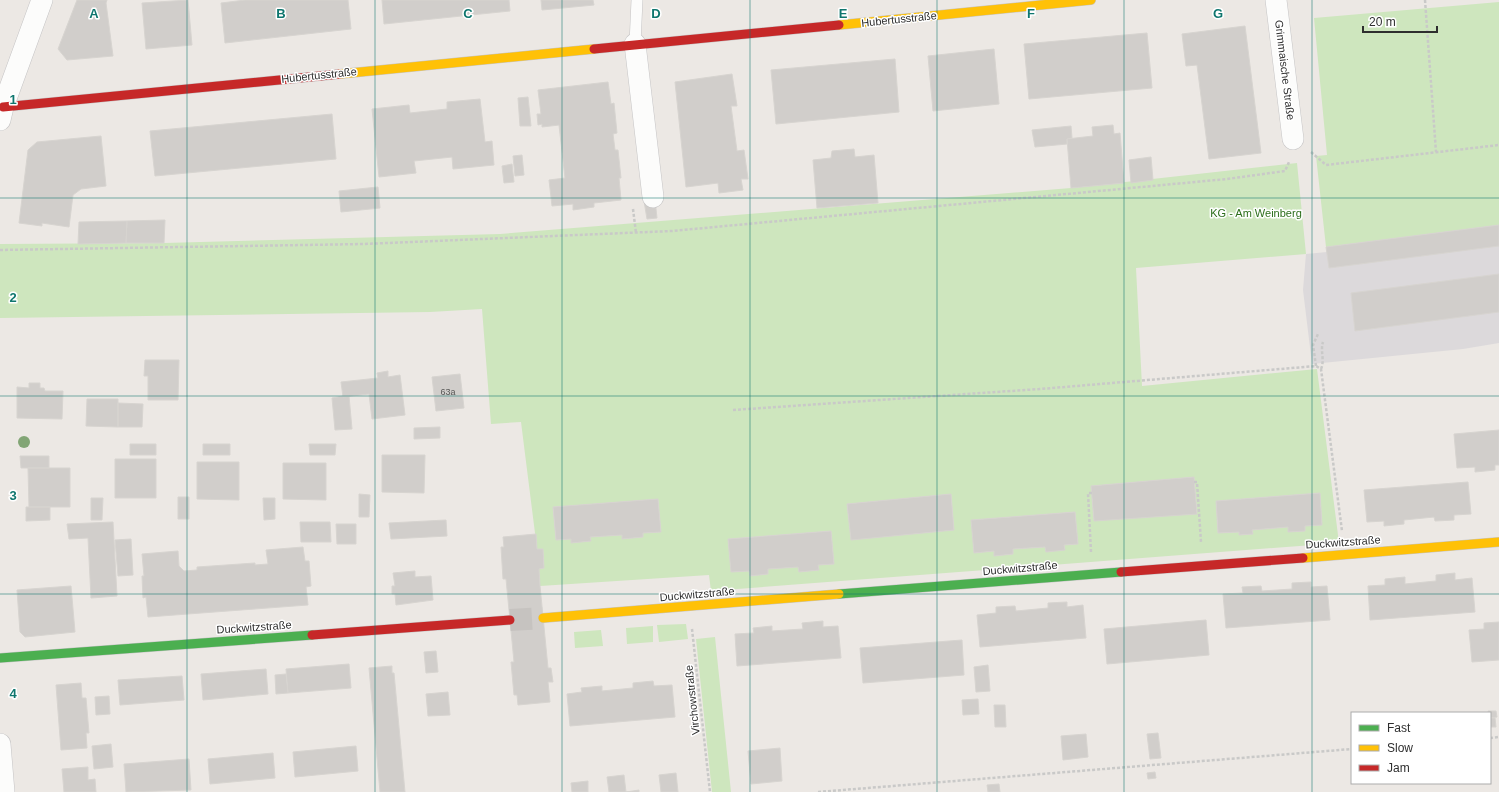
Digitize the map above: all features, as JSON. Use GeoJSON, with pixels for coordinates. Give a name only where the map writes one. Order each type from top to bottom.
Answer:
{"type":"FeatureCollection","features":[{"type":"Feature","properties":{"kind":"street"},"geometry":{"type":"LineString","coordinates":[[2,113],[42,0]]}},
{"type":"Feature","properties":{"kind":"street","name":"Hubertusstraße"},"geometry":{"type":"LineString","coordinates":[[2,113],[635,44],[1091,0]]}},
{"type":"Feature","properties":{"kind":"street","name":"Grimmaische Straße"},"geometry":{"type":"LineString","coordinates":[[1276,0],[1293,140]]}},
{"type":"Feature","properties":{"kind":"street"},"geometry":{"type":"LineString","coordinates":[[635,44],[653,197]]}},
{"type":"Feature","properties":{"kind":"street","name":"Duckwitzstraße"},"geometry":{"type":"LineString","coordinates":[[543,618],[1345,553],[1499,542]]}},
{"type":"Feature","properties":{"kind":"street","name":"Duckwitzstraße"},"geometry":{"type":"LineString","coordinates":[[0,658],[510,620]]}},
{"type":"Feature","properties":{"kind":"street"},"geometry":{"type":"LineString","coordinates":[[0,744],[4,792]]}},
{"type":"Feature","properties":{"kind":"lane"},"geometry":{"type":"LineString","coordinates":[[635,44],[637,0]]}},
{"type":"Feature","properties":{"kind":"path"},"geometry":{"type":"LineString","coordinates":[[1425,0],[1436,152]]}},
{"type":"Feature","properties":{"kind":"path"},"geometry":{"type":"LineString","coordinates":[[0,250],[372,244],[672,231],[1138,188],[1258,175],[1285,171],[1289,164],[1293,140]]}},
{"type":"Feature","properties":{"kind":"path"},"geometry":{"type":"LineString","coordinates":[[1310,152],[1326,164],[1499,145]]}},
{"type":"Feature","properties":{"kind":"path"},"geometry":{"type":"LineString","coordinates":[[633,207],[636,233]]}},
{"type":"Feature","properties":{"kind":"path"},"geometry":{"type":"LineString","coordinates":[[1316,366],[1313,345],[1318,334]]}},
{"type":"Feature","properties":{"kind":"path"},"geometry":{"type":"LineString","coordinates":[[1323,342],[1321,348],[1323,364],[1321,369],[1345,553]]}},
{"type":"Feature","properties":{"kind":"path"},"geometry":{"type":"LineString","coordinates":[[733,410],[1040,389],[1316,366],[1321,369]]}},
{"type":"Feature","properties":{"kind":"path"},"geometry":{"type":"LineString","coordinates":[[1194,482],[1197,482],[1202,565]]}},
{"type":"Feature","properties":{"kind":"path"},"geometry":{"type":"LineString","coordinates":[[1092,493],[1088,493],[1092,574]]}},
{"type":"Feature","properties":{"kind":"path","name":"Virchowstraße"},"geometry":{"type":"LineString","coordinates":[[690,607],[710,792]]}},
{"type":"Feature","properties":{"kind":"path"},"geometry":{"type":"LineString","coordinates":[[818,792],[1351,749]]}},
{"type":"Feature","properties":{"kind":"shaded area"},"geometry":{"type":"Polygon","coordinates":[[[1499,225],[1499,343],[1463,349],[1312,364],[1303,290],[1306,254],[1327,252],[1326,247],[1499,225]]]}},
{"type":"Feature","properties":{"kind":"green space","name":"KG - Am Weinberg"},"geometry":{"type":"Polygon","coordinates":[[[1499,2],[1499,225],[1326,247],[1316,156],[1327,155],[1314,18],[1499,2]]]}},
{"type":"Feature","properties":{"kind":"green space"},"geometry":{"type":"Polygon","coordinates":[[[1297,163],[1306,254],[1136,268],[1142,386],[1317,369],[1339,543],[711,591],[709,575],[540,586],[539,569],[544,568],[543,549],[537,549],[521,422],[491,424],[482,309],[430,312],[0,318],[0,244],[164,243],[500,234],[1071,188],[1297,163]],[[1194,477],[1091,486],[1094,520],[1197,513],[1194,477]],[[1320,493],[1216,501],[1218,533],[1239,532],[1240,535],[1252,534],[1252,530],[1288,527],[1288,532],[1305,531],[1305,526],[1322,525],[1320,493]],[[951,494],[847,504],[851,539],[954,530],[951,494]],[[658,499],[553,507],[556,540],[571,539],[571,542],[591,541],[590,537],[622,535],[622,539],[643,537],[643,533],[661,532],[658,499]],[[1075,512],[972,520],[974,553],[994,551],[994,556],[1013,554],[1013,549],[1045,547],[1065,550],[1064,545],[1078,544],[1075,512]],[[831,531],[728,539],[731,572],[749,571],[750,576],[768,574],[768,569],[798,567],[799,572],[819,570],[818,565],[834,564],[831,531]]]}},
{"type":"Feature","properties":{"kind":"green space"},"geometry":{"type":"Polygon","coordinates":[[[686,624],[688,639],[659,642],[657,625],[686,624]]]}},
{"type":"Feature","properties":{"kind":"green space"},"geometry":{"type":"Polygon","coordinates":[[[653,626],[653,642],[627,644],[626,628],[653,626]]]}},
{"type":"Feature","properties":{"kind":"green space"},"geometry":{"type":"Polygon","coordinates":[[[601,630],[603,646],[575,648],[574,632],[601,630]]]}},
{"type":"Feature","properties":{"kind":"green space"},"geometry":{"type":"Polygon","coordinates":[[[715,637],[731,792],[712,792],[696,639],[715,637]]]}},
{"type":"Feature","properties":{"kind":"building"},"geometry":{"type":"Polygon","coordinates":[[[77,0],[107,0],[106,3],[113,56],[67,60],[58,49],[77,0]]]}},
{"type":"Feature","properties":{"kind":"building"},"geometry":{"type":"Polygon","coordinates":[[[188,0],[192,45],[146,49],[142,3],[188,0]]]}},
{"type":"Feature","properties":{"kind":"building"},"geometry":{"type":"Polygon","coordinates":[[[245,0],[348,0],[351,29],[225,43],[221,3],[245,0]]]}},
{"type":"Feature","properties":{"kind":"building"},"geometry":{"type":"Polygon","coordinates":[[[382,0],[509,0],[510,11],[384,24],[382,0]]]}},
{"type":"Feature","properties":{"kind":"building"},"geometry":{"type":"Polygon","coordinates":[[[541,0],[593,0],[594,5],[542,10],[541,0]]]}},
{"type":"Feature","properties":{"kind":"building"},"geometry":{"type":"Polygon","coordinates":[[[1245,26],[1261,153],[1209,159],[1197,65],[1186,66],[1182,34],[1245,26]]]}},
{"type":"Feature","properties":{"kind":"building"},"geometry":{"type":"Polygon","coordinates":[[[1147,33],[1152,88],[1029,99],[1024,44],[1147,33]]]}},
{"type":"Feature","properties":{"kind":"building"},"geometry":{"type":"Polygon","coordinates":[[[994,49],[999,104],[933,111],[928,56],[994,49]]]}},
{"type":"Feature","properties":{"kind":"building"},"geometry":{"type":"Polygon","coordinates":[[[895,59],[899,112],[776,124],[771,70],[895,59]]]}},
{"type":"Feature","properties":{"kind":"building"},"geometry":{"type":"Polygon","coordinates":[[[732,74],[737,106],[731,106],[737,151],[744,150],[748,179],[741,179],[743,190],[719,193],[718,183],[686,187],[675,82],[732,74]]]}},
{"type":"Feature","properties":{"kind":"building"},"geometry":{"type":"Polygon","coordinates":[[[608,82],[611,104],[614,103],[617,133],[613,134],[615,150],[618,150],[621,178],[619,178],[621,200],[594,203],[594,207],[573,210],[573,204],[552,206],[549,180],[565,178],[559,125],[542,127],[542,124],[538,125],[537,114],[541,114],[538,90],[608,82]]]}},
{"type":"Feature","properties":{"kind":"building"},"geometry":{"type":"Polygon","coordinates":[[[528,97],[531,126],[520,126],[518,98],[528,97]]]}},
{"type":"Feature","properties":{"kind":"building"},"geometry":{"type":"Polygon","coordinates":[[[480,99],[485,142],[492,141],[494,165],[453,169],[452,157],[414,161],[416,173],[379,177],[372,109],[409,105],[410,113],[447,109],[447,102],[480,99]]]}},
{"type":"Feature","properties":{"kind":"building"},"geometry":{"type":"Polygon","coordinates":[[[332,114],[336,159],[155,176],[150,131],[332,114]]]}},
{"type":"Feature","properties":{"kind":"building"},"geometry":{"type":"Polygon","coordinates":[[[1113,125],[1114,134],[1120,133],[1124,183],[1071,188],[1067,139],[1093,136],[1092,127],[1113,125]]]}},
{"type":"Feature","properties":{"kind":"building"},"geometry":{"type":"Polygon","coordinates":[[[1071,126],[1072,138],[1067,139],[1067,144],[1035,147],[1032,130],[1071,126]]]}},
{"type":"Feature","properties":{"kind":"building"},"geometry":{"type":"Polygon","coordinates":[[[101,136],[106,186],[81,189],[73,195],[69,227],[42,223],[42,226],[19,223],[28,150],[37,142],[101,136]]]}},
{"type":"Feature","properties":{"kind":"building"},"geometry":{"type":"Polygon","coordinates":[[[854,149],[855,157],[874,155],[878,203],[817,208],[813,160],[831,158],[832,151],[854,149]]]}},
{"type":"Feature","properties":{"kind":"building"},"geometry":{"type":"Polygon","coordinates":[[[522,155],[524,175],[515,176],[513,156],[522,155]]]}},
{"type":"Feature","properties":{"kind":"building"},"geometry":{"type":"Polygon","coordinates":[[[1151,157],[1153,180],[1131,183],[1129,160],[1151,157]]]}},
{"type":"Feature","properties":{"kind":"building"},"geometry":{"type":"Polygon","coordinates":[[[512,164],[514,182],[504,183],[502,166],[512,164]]]}},
{"type":"Feature","properties":{"kind":"building"},"geometry":{"type":"Polygon","coordinates":[[[378,187],[380,208],[341,212],[339,191],[378,187]]]}},
{"type":"Feature","properties":{"kind":"building"},"geometry":{"type":"Polygon","coordinates":[[[655,200],[657,218],[647,219],[644,201],[655,200]]]}},
{"type":"Feature","properties":{"kind":"building"},"geometry":{"type":"Polygon","coordinates":[[[165,220],[164,243],[126,243],[127,221],[165,220]]]}},
{"type":"Feature","properties":{"kind":"building"},"geometry":{"type":"Polygon","coordinates":[[[127,221],[126,243],[78,244],[79,222],[127,221]]]}},
{"type":"Feature","properties":{"kind":"building"},"geometry":{"type":"Polygon","coordinates":[[[1499,225],[1499,246],[1329,268],[1326,247],[1499,225]]]}},
{"type":"Feature","properties":{"kind":"building"},"geometry":{"type":"Polygon","coordinates":[[[1499,274],[1499,312],[1355,331],[1351,293],[1499,274]]]}},
{"type":"Feature","properties":{"kind":"building"},"geometry":{"type":"Polygon","coordinates":[[[145,360],[179,360],[178,400],[148,400],[148,376],[144,376],[145,360]]]}},
{"type":"Feature","properties":{"kind":"building"},"geometry":{"type":"Polygon","coordinates":[[[388,371],[388,377],[400,375],[405,415],[372,419],[369,394],[343,397],[341,382],[378,378],[377,373],[388,371]]]}},
{"type":"Feature","properties":{"kind":"building"},"geometry":{"type":"Polygon","coordinates":[[[460,374],[464,408],[436,411],[432,377],[460,374]]]}},
{"type":"Feature","properties":{"kind":"building"},"geometry":{"type":"Polygon","coordinates":[[[29,383],[40,383],[40,388],[44,388],[45,391],[63,391],[62,419],[17,418],[17,387],[29,388],[29,383]]]}},
{"type":"Feature","properties":{"kind":"building"},"geometry":{"type":"Polygon","coordinates":[[[349,396],[352,429],[335,430],[332,398],[349,396]]]}},
{"type":"Feature","properties":{"kind":"building"},"geometry":{"type":"Polygon","coordinates":[[[87,399],[118,399],[118,427],[86,426],[87,399]]]}},
{"type":"Feature","properties":{"kind":"building"},"geometry":{"type":"Polygon","coordinates":[[[118,403],[143,404],[142,427],[118,427],[118,403]]]}},
{"type":"Feature","properties":{"kind":"building"},"geometry":{"type":"Polygon","coordinates":[[[440,427],[440,438],[414,439],[414,428],[440,427]]]}},
{"type":"Feature","properties":{"kind":"building"},"geometry":{"type":"Polygon","coordinates":[[[1499,430],[1499,465],[1495,465],[1495,470],[1475,472],[1475,467],[1457,468],[1454,434],[1499,430]]]}},
{"type":"Feature","properties":{"kind":"building"},"geometry":{"type":"Polygon","coordinates":[[[130,444],[156,444],[156,455],[130,455],[130,444]]]}},
{"type":"Feature","properties":{"kind":"building"},"geometry":{"type":"Polygon","coordinates":[[[203,444],[230,444],[230,455],[203,455],[203,444]]]}},
{"type":"Feature","properties":{"kind":"building"},"geometry":{"type":"Polygon","coordinates":[[[309,444],[336,444],[335,455],[310,455],[309,444]]]}},
{"type":"Feature","properties":{"kind":"building"},"geometry":{"type":"Polygon","coordinates":[[[382,455],[425,455],[424,493],[382,492],[382,455]]]}},
{"type":"Feature","properties":{"kind":"building"},"geometry":{"type":"Polygon","coordinates":[[[20,456],[49,456],[49,468],[21,468],[20,456]]]}},
{"type":"Feature","properties":{"kind":"building"},"geometry":{"type":"Polygon","coordinates":[[[115,459],[156,459],[156,498],[115,498],[115,459]]]}},
{"type":"Feature","properties":{"kind":"building"},"geometry":{"type":"Polygon","coordinates":[[[197,462],[239,462],[239,500],[197,499],[197,462]]]}},
{"type":"Feature","properties":{"kind":"building"},"geometry":{"type":"Polygon","coordinates":[[[283,463],[326,463],[326,500],[283,499],[283,463]]]}},
{"type":"Feature","properties":{"kind":"building"},"geometry":{"type":"Polygon","coordinates":[[[28,468],[70,468],[70,507],[29,507],[28,468]]]}},
{"type":"Feature","properties":{"kind":"building"},"geometry":{"type":"Polygon","coordinates":[[[1194,477],[1197,514],[1094,521],[1091,486],[1194,477]]]}},
{"type":"Feature","properties":{"kind":"building"},"geometry":{"type":"Polygon","coordinates":[[[1468,482],[1471,514],[1454,515],[1454,520],[1435,521],[1434,517],[1404,520],[1404,524],[1384,526],[1384,521],[1367,522],[1364,490],[1468,482]]]}},
{"type":"Feature","properties":{"kind":"building"},"geometry":{"type":"Polygon","coordinates":[[[1320,493],[1322,525],[1305,526],[1305,531],[1288,532],[1288,527],[1252,530],[1253,534],[1239,535],[1239,532],[1218,533],[1216,501],[1320,493]]]}},
{"type":"Feature","properties":{"kind":"building"},"geometry":{"type":"Polygon","coordinates":[[[359,494],[370,495],[369,517],[359,517],[359,494]]]}},
{"type":"Feature","properties":{"kind":"building"},"geometry":{"type":"Polygon","coordinates":[[[951,494],[954,530],[851,540],[847,504],[951,494]]]}},
{"type":"Feature","properties":{"kind":"building"},"geometry":{"type":"Polygon","coordinates":[[[178,497],[189,497],[189,519],[178,519],[178,497]]]}},
{"type":"Feature","properties":{"kind":"building"},"geometry":{"type":"Polygon","coordinates":[[[91,498],[103,498],[102,520],[91,520],[91,498]]]}},
{"type":"Feature","properties":{"kind":"building"},"geometry":{"type":"Polygon","coordinates":[[[263,498],[275,498],[275,519],[264,520],[263,498]]]}},
{"type":"Feature","properties":{"kind":"building"},"geometry":{"type":"Polygon","coordinates":[[[658,499],[661,532],[643,533],[643,537],[622,539],[622,535],[590,537],[591,541],[571,543],[571,539],[556,540],[553,507],[658,499]]]}},
{"type":"Feature","properties":{"kind":"building"},"geometry":{"type":"Polygon","coordinates":[[[26,507],[50,507],[50,520],[26,521],[26,507]]]}},
{"type":"Feature","properties":{"kind":"building"},"geometry":{"type":"Polygon","coordinates":[[[1075,512],[1078,544],[1064,545],[1065,550],[1046,552],[1045,547],[1013,549],[1013,554],[994,556],[994,551],[974,553],[971,520],[1075,512]]]}},
{"type":"Feature","properties":{"kind":"building"},"geometry":{"type":"Polygon","coordinates":[[[446,520],[447,536],[391,539],[389,523],[446,520]]]}},
{"type":"Feature","properties":{"kind":"building"},"geometry":{"type":"Polygon","coordinates":[[[113,522],[117,596],[91,598],[88,538],[69,539],[67,524],[113,522]]]}},
{"type":"Feature","properties":{"kind":"building"},"geometry":{"type":"Polygon","coordinates":[[[300,522],[330,522],[331,542],[301,542],[300,522]]]}},
{"type":"Feature","properties":{"kind":"building"},"geometry":{"type":"Polygon","coordinates":[[[336,524],[356,524],[356,544],[337,544],[336,524]]]}},
{"type":"Feature","properties":{"kind":"building"},"geometry":{"type":"Polygon","coordinates":[[[831,531],[834,564],[818,565],[819,570],[799,572],[798,567],[768,569],[768,574],[750,576],[749,571],[731,572],[728,539],[831,531]]]}},
{"type":"Feature","properties":{"kind":"building"},"geometry":{"type":"Polygon","coordinates":[[[536,534],[537,549],[543,549],[544,568],[539,569],[540,586],[548,668],[551,668],[553,682],[548,682],[550,702],[518,705],[517,695],[514,695],[511,662],[514,662],[506,579],[503,579],[501,547],[504,547],[503,537],[536,534]]]}},
{"type":"Feature","properties":{"kind":"building"},"geometry":{"type":"Polygon","coordinates":[[[131,539],[133,575],[118,576],[115,540],[131,539]]]}},
{"type":"Feature","properties":{"kind":"building"},"geometry":{"type":"Polygon","coordinates":[[[303,547],[305,561],[309,561],[311,586],[306,587],[308,605],[148,617],[146,597],[143,598],[142,576],[144,576],[142,554],[178,551],[179,566],[184,571],[197,570],[197,567],[255,563],[255,565],[268,564],[266,550],[303,547]]]}},
{"type":"Feature","properties":{"kind":"building"},"geometry":{"type":"Polygon","coordinates":[[[415,571],[415,577],[431,576],[433,600],[396,605],[395,594],[392,594],[392,586],[395,586],[393,573],[415,571]]]}},
{"type":"Feature","properties":{"kind":"building"},"geometry":{"type":"Polygon","coordinates":[[[1455,573],[1455,580],[1472,578],[1475,612],[1370,620],[1368,586],[1385,585],[1385,579],[1405,577],[1405,584],[1436,581],[1436,575],[1455,573]]]}},
{"type":"Feature","properties":{"kind":"building"},"geometry":{"type":"Polygon","coordinates":[[[1311,582],[1311,587],[1327,586],[1330,620],[1226,628],[1223,594],[1243,593],[1242,587],[1261,586],[1262,591],[1292,589],[1292,583],[1311,582]]]}},
{"type":"Feature","properties":{"kind":"building"},"geometry":{"type":"Polygon","coordinates":[[[71,586],[75,632],[25,637],[20,632],[17,590],[71,586]]]}},
{"type":"Feature","properties":{"kind":"building"},"geometry":{"type":"Polygon","coordinates":[[[1067,602],[1067,607],[1083,605],[1086,638],[980,647],[977,615],[996,613],[996,607],[1015,606],[1016,611],[1048,608],[1048,603],[1067,602]]]}},
{"type":"Feature","properties":{"kind":"building"},"geometry":{"type":"Polygon","coordinates":[[[1206,620],[1209,655],[1107,664],[1104,629],[1206,620]]]}},
{"type":"Feature","properties":{"kind":"building"},"geometry":{"type":"Polygon","coordinates":[[[823,621],[823,627],[838,626],[841,658],[737,666],[735,634],[754,633],[753,628],[772,626],[772,631],[803,629],[802,623],[823,621]]]}},
{"type":"Feature","properties":{"kind":"building"},"geometry":{"type":"Polygon","coordinates":[[[1499,622],[1499,660],[1472,662],[1469,630],[1484,629],[1484,623],[1499,622]]]}},
{"type":"Feature","properties":{"kind":"building"},"geometry":{"type":"Polygon","coordinates":[[[962,640],[964,675],[863,683],[860,648],[962,640]]]}},
{"type":"Feature","properties":{"kind":"building"},"geometry":{"type":"Polygon","coordinates":[[[436,651],[438,672],[426,673],[424,652],[436,651]]]}},
{"type":"Feature","properties":{"kind":"building"},"geometry":{"type":"Polygon","coordinates":[[[349,664],[351,688],[288,693],[286,669],[349,664]]]}},
{"type":"Feature","properties":{"kind":"building"},"geometry":{"type":"Polygon","coordinates":[[[988,665],[990,691],[976,692],[974,667],[988,665]]]}},
{"type":"Feature","properties":{"kind":"building"},"geometry":{"type":"Polygon","coordinates":[[[392,666],[392,673],[394,673],[405,792],[380,792],[369,668],[392,666]]]}},
{"type":"Feature","properties":{"kind":"building"},"geometry":{"type":"Polygon","coordinates":[[[266,669],[268,694],[203,700],[201,674],[266,669]]]}},
{"type":"Feature","properties":{"kind":"building"},"geometry":{"type":"Polygon","coordinates":[[[286,674],[288,693],[276,694],[275,675],[286,674]]]}},
{"type":"Feature","properties":{"kind":"building"},"geometry":{"type":"Polygon","coordinates":[[[182,676],[184,700],[120,705],[118,680],[182,676]]]}},
{"type":"Feature","properties":{"kind":"building"},"geometry":{"type":"Polygon","coordinates":[[[653,681],[654,686],[672,685],[675,717],[570,726],[567,694],[582,692],[581,688],[602,686],[602,691],[633,688],[633,683],[653,681]]]}},
{"type":"Feature","properties":{"kind":"building"},"geometry":{"type":"Polygon","coordinates":[[[81,683],[82,698],[86,698],[89,733],[86,733],[87,748],[61,750],[56,685],[81,683]]]}},
{"type":"Feature","properties":{"kind":"building"},"geometry":{"type":"Polygon","coordinates":[[[448,692],[450,715],[428,716],[426,694],[448,692]]]}},
{"type":"Feature","properties":{"kind":"building"},"geometry":{"type":"Polygon","coordinates":[[[109,696],[110,714],[96,715],[95,697],[109,696]]]}},
{"type":"Feature","properties":{"kind":"building"},"geometry":{"type":"Polygon","coordinates":[[[978,699],[979,714],[963,715],[962,700],[978,699]]]}},
{"type":"Feature","properties":{"kind":"building"},"geometry":{"type":"Polygon","coordinates":[[[994,705],[1005,705],[1006,727],[995,727],[994,705]]]}},
{"type":"Feature","properties":{"kind":"building"},"geometry":{"type":"Polygon","coordinates":[[[1496,711],[1497,717],[1491,718],[1491,712],[1488,712],[1496,711]]]}},
{"type":"Feature","properties":{"kind":"building"},"geometry":{"type":"Polygon","coordinates":[[[1491,718],[1495,718],[1496,727],[1491,727],[1491,718]]]}},
{"type":"Feature","properties":{"kind":"building"},"geometry":{"type":"Polygon","coordinates":[[[1158,733],[1161,758],[1150,759],[1147,734],[1158,733]]]}},
{"type":"Feature","properties":{"kind":"building"},"geometry":{"type":"Polygon","coordinates":[[[1086,734],[1088,757],[1063,760],[1061,736],[1086,734]]]}},
{"type":"Feature","properties":{"kind":"building"},"geometry":{"type":"Polygon","coordinates":[[[111,744],[113,767],[94,769],[92,746],[111,744]]]}},
{"type":"Feature","properties":{"kind":"building"},"geometry":{"type":"Polygon","coordinates":[[[356,746],[358,771],[295,777],[293,752],[356,746]]]}},
{"type":"Feature","properties":{"kind":"building"},"geometry":{"type":"Polygon","coordinates":[[[780,748],[782,781],[751,784],[748,751],[780,748]]]}},
{"type":"Feature","properties":{"kind":"building"},"geometry":{"type":"Polygon","coordinates":[[[273,753],[275,778],[210,784],[208,759],[273,753]]]}},
{"type":"Feature","properties":{"kind":"building"},"geometry":{"type":"Polygon","coordinates":[[[189,759],[191,790],[126,792],[124,764],[189,759]]]}},
{"type":"Feature","properties":{"kind":"building"},"geometry":{"type":"Polygon","coordinates":[[[88,767],[88,780],[95,779],[96,792],[64,792],[62,769],[88,767]]]}},
{"type":"Feature","properties":{"kind":"building"},"geometry":{"type":"Polygon","coordinates":[[[1155,772],[1156,778],[1148,779],[1147,773],[1155,772]]]}},
{"type":"Feature","properties":{"kind":"building"},"geometry":{"type":"Polygon","coordinates":[[[676,773],[678,792],[661,792],[659,775],[676,773]]]}},
{"type":"Feature","properties":{"kind":"building"},"geometry":{"type":"Polygon","coordinates":[[[624,775],[626,792],[609,792],[607,777],[624,775]]]}},
{"type":"Feature","properties":{"kind":"building"},"geometry":{"type":"Polygon","coordinates":[[[588,781],[588,792],[572,792],[571,783],[588,781]]]}},
{"type":"Feature","properties":{"kind":"building"},"geometry":{"type":"Polygon","coordinates":[[[999,784],[1000,792],[988,792],[987,785],[999,784]]]}},
{"type":"Feature","properties":{"kind":"building"},"geometry":{"type":"Polygon","coordinates":[[[639,790],[639,792],[626,792],[639,790]]]}},
{"type":"Feature","properties":{"kind":"tunnel"},"geometry":{"type":"LineString","coordinates":[[510,620],[543,618]]}},
{"type":"Feature","properties":{"kind":"traffic: fast"},"geometry":{"type":"LineString","coordinates":[[839,594],[1121,572]]}},
{"type":"Feature","properties":{"kind":"traffic: fast"},"geometry":{"type":"LineString","coordinates":[[0,658],[312,635]]}},
{"type":"Feature","properties":{"kind":"traffic: slow"},"geometry":{"type":"LineString","coordinates":[[839,25],[1091,0]]}},
{"type":"Feature","properties":{"kind":"traffic: slow"},"geometry":{"type":"LineString","coordinates":[[340,74],[594,49]]}},
{"type":"Feature","properties":{"kind":"traffic: slow"},"geometry":{"type":"LineString","coordinates":[[1303,558],[1499,542]]}},
{"type":"Feature","properties":{"kind":"traffic: slow"},"geometry":{"type":"LineString","coordinates":[[543,618],[839,594]]}},
{"type":"Feature","properties":{"kind":"traffic: jam"},"geometry":{"type":"LineString","coordinates":[[594,49],[839,25]]}},
{"type":"Feature","properties":{"kind":"traffic: jam"},"geometry":{"type":"LineString","coordinates":[[3,107],[340,74]]}},
{"type":"Feature","properties":{"kind":"traffic: jam"},"geometry":{"type":"LineString","coordinates":[[1121,572],[1303,558]]}},
{"type":"Feature","properties":{"kind":"traffic: jam"},"geometry":{"type":"LineString","coordinates":[[312,635],[510,620]]}}]}
